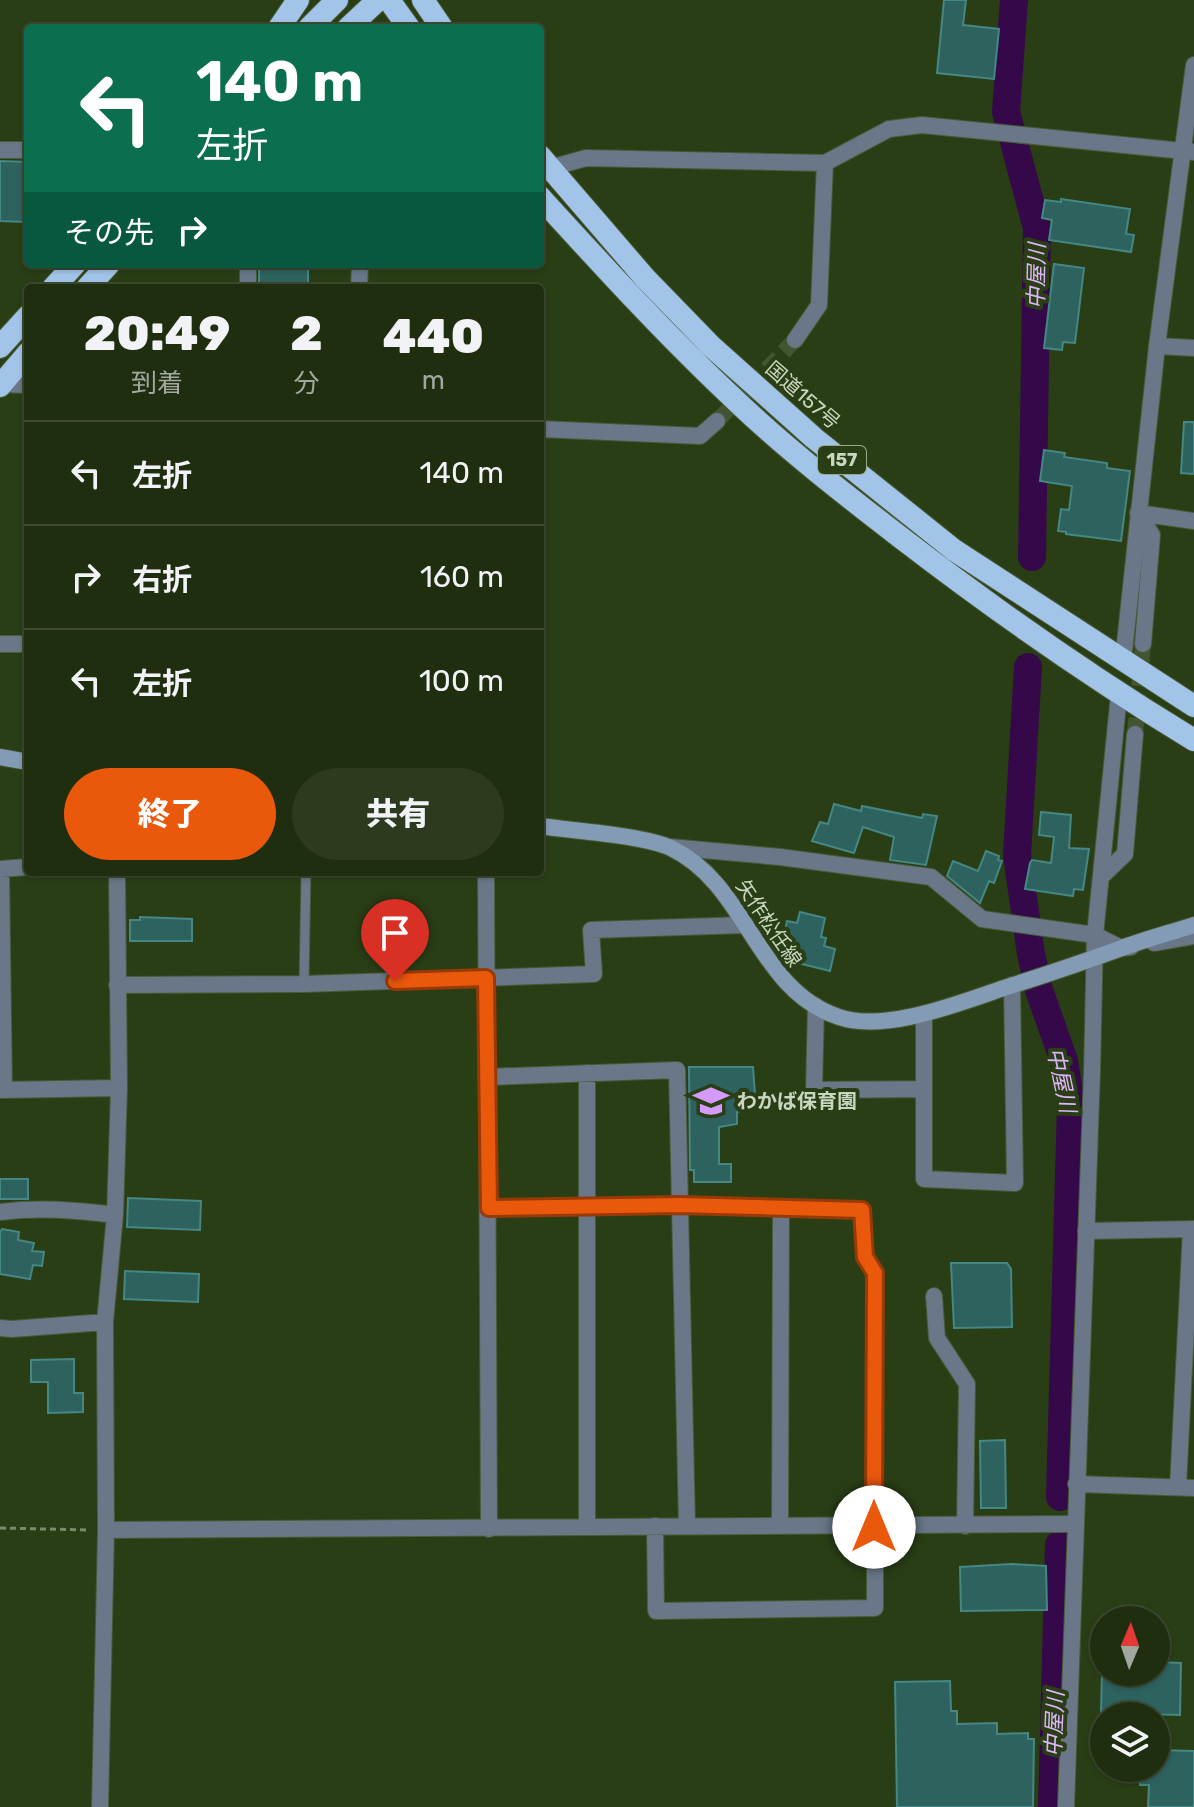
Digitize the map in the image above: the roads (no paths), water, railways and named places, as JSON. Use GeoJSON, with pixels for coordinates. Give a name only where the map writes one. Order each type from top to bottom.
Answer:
{"type":"FeatureCollection","features":[{"type":"Feature","properties":{"kind":"highway"},"geometry":{"type":"LineString","coordinates":[[282,24],[298,0]]}},
{"type":"Feature","properties":{"kind":"highway"},"geometry":{"type":"LineString","coordinates":[[313,24],[337,0]]}},
{"type":"Feature","properties":{"kind":"highway"},"geometry":{"type":"LineString","coordinates":[[352,24],[378,0]]}},
{"type":"Feature","properties":{"kind":"highway"},"geometry":{"type":"LineString","coordinates":[[389,0],[406,24]]}},
{"type":"Feature","properties":{"kind":"highway"},"geometry":{"type":"LineString","coordinates":[[423,0],[439,24]]}},
{"type":"Feature","properties":{"kind":"highway","name":"国道157号"},"geometry":{"type":"LineString","coordinates":[[545,162],[645,278],[711,346],[814,438],[954,550],[1194,706]]}},
{"type":"Feature","properties":{"kind":"highway","name":"157"},"geometry":{"type":"LineString","coordinates":[[544,201],[654,322],[777,437],[859,505],[959,583],[1119,694],[1194,740]]}},
{"type":"Feature","properties":{"kind":"highway"},"geometry":{"type":"LineString","coordinates":[[57,284],[71,268]]}},
{"type":"Feature","properties":{"kind":"highway"},"geometry":{"type":"LineString","coordinates":[[91,284],[105,268]]}},
{"type":"Feature","properties":{"kind":"highway"},"geometry":{"type":"LineString","coordinates":[[0,347],[24,320]]}},
{"type":"Feature","properties":{"kind":"highway"},"geometry":{"type":"LineString","coordinates":[[1,385],[24,358]]}},
{"type":"Feature","properties":{"kind":"main road"},"geometry":{"type":"LineString","coordinates":[[0,757],[24,761]]}},
{"type":"Feature","properties":{"kind":"main road","name":"矢作松任線"},"geometry":{"type":"LineString","coordinates":[[544,827],[642,840],[670,847],[700,866],[722,890],[785,983],[801,999],[840,1018],[869,1022],[924,1014],[1194,925]]}},
{"type":"Feature","properties":{"kind":"street"},"geometry":{"type":"LineString","coordinates":[[1123,661],[1157,346],[1189,152],[1194,65]]}},
{"type":"Feature","properties":{"kind":"street"},"geometry":{"type":"LineString","coordinates":[[545,162],[586,158],[825,163],[889,129],[922,125],[1189,152]]}},
{"type":"Feature","properties":{"kind":"street"},"geometry":{"type":"LineString","coordinates":[[0,150],[24,150]]}},
{"type":"Feature","properties":{"kind":"street"},"geometry":{"type":"LineString","coordinates":[[795,340],[819,305],[825,163]]}},
{"type":"Feature","properties":{"kind":"street"},"geometry":{"type":"LineString","coordinates":[[1157,346],[1194,348]]}},
{"type":"Feature","properties":{"kind":"street"},"geometry":{"type":"LineString","coordinates":[[1,385],[24,385]]}},
{"type":"Feature","properties":{"kind":"street"},"geometry":{"type":"LineString","coordinates":[[544,429],[700,436],[717,421]]}},
{"type":"Feature","properties":{"kind":"street"},"geometry":{"type":"LineString","coordinates":[[1138,513],[1194,521]]}},
{"type":"Feature","properties":{"kind":"street"},"geometry":{"type":"LineString","coordinates":[[1138,513],[1152,535],[1143,644]]}},
{"type":"Feature","properties":{"kind":"street"},"geometry":{"type":"LineString","coordinates":[[0,644],[24,644]]}},
{"type":"Feature","properties":{"kind":"street"},"geometry":{"type":"LineString","coordinates":[[1066,1807],[1095,935],[1119,694]]}},
{"type":"Feature","properties":{"kind":"street"},"geometry":{"type":"LineString","coordinates":[[1102,876],[1125,854],[1135,734]]}},
{"type":"Feature","properties":{"kind":"street"},"geometry":{"type":"LineString","coordinates":[[670,847],[780,857],[931,877],[982,919],[1095,935],[1121,948],[1194,936]]}},
{"type":"Feature","properties":{"kind":"street"},"geometry":{"type":"LineString","coordinates":[[24,867],[0,869],[2,1090],[119,1088]]}},
{"type":"Feature","properties":{"kind":"street"},"geometry":{"type":"LineString","coordinates":[[100,1807],[106,1530],[105,1322],[115,1215],[119,1088],[117,876]]}},
{"type":"Feature","properties":{"kind":"street"},"geometry":{"type":"LineString","coordinates":[[486,876],[489,1529]]}},
{"type":"Feature","properties":{"kind":"street"},"geometry":{"type":"LineString","coordinates":[[117,985],[304,984],[594,974],[591,930],[745,925]]}},
{"type":"Feature","properties":{"kind":"street"},"geometry":{"type":"LineString","coordinates":[[924,1014],[924,1179],[1015,1183],[1016,984]]}},
{"type":"Feature","properties":{"kind":"street"},"geometry":{"type":"LineString","coordinates":[[816,1006],[814,1090],[924,1089]]}},
{"type":"Feature","properties":{"kind":"street"},"geometry":{"type":"LineString","coordinates":[[486,1077],[677,1070],[687,1526]]}},
{"type":"Feature","properties":{"kind":"street"},"geometry":{"type":"LineString","coordinates":[[587,1073],[587,1527]]}},
{"type":"Feature","properties":{"kind":"street"},"geometry":{"type":"LineString","coordinates":[[489,1208],[680,1205],[862,1210],[865,1257],[875,1273],[875,1608],[656,1611],[655,1526]]}},
{"type":"Feature","properties":{"kind":"street"},"geometry":{"type":"LineString","coordinates":[[0,1212],[32,1208],[115,1215]]}},
{"type":"Feature","properties":{"kind":"street"},"geometry":{"type":"LineString","coordinates":[[780,1526],[781,1208]]}},
{"type":"Feature","properties":{"kind":"street"},"geometry":{"type":"LineString","coordinates":[[1076,1484],[1186,1488],[1192,1229],[1086,1231]]}},
{"type":"Feature","properties":{"kind":"street"},"geometry":{"type":"LineString","coordinates":[[934,1296],[937,1338],[967,1384],[965,1526]]}},
{"type":"Feature","properties":{"kind":"street"},"geometry":{"type":"LineString","coordinates":[[0,1328],[105,1322]]}},
{"type":"Feature","properties":{"kind":"street"},"geometry":{"type":"LineString","coordinates":[[106,1530],[1074,1524]]}},
{"type":"Feature","properties":{"kind":"lane"},"geometry":{"type":"LineString","coordinates":[[304,984],[306,876]]}},
{"type":"Feature","properties":{"kind":"waterway","name":"中屋川"},"geometry":{"type":"LineString","coordinates":[[1014,0],[1006,112],[1037,228],[1032,557]]}},
{"type":"Feature","properties":{"kind":"waterway","name":"中屋川"},"geometry":{"type":"LineString","coordinates":[[1028,667],[1017,855],[1031,954],[1039,990],[1064,1061],[1071,1104],[1060,1497]]}},
{"type":"Feature","properties":{"kind":"waterway","name":"中屋川"},"geometry":{"type":"LineString","coordinates":[[1052,1807],[1059,1545]]}},
{"type":"Feature","properties":{"kind":"tunnel"},"geometry":{"type":"LineString","coordinates":[[717,421],[795,340]]}},
{"type":"Feature","properties":{"kind":"tunnel"},"geometry":{"type":"LineString","coordinates":[[1135,734],[1143,644]]}},
{"type":"Feature","properties":{"kind":"place","name":"わかば保育園"},"geometry":{"type":"Point","coordinates":[711,1101]}}]}
